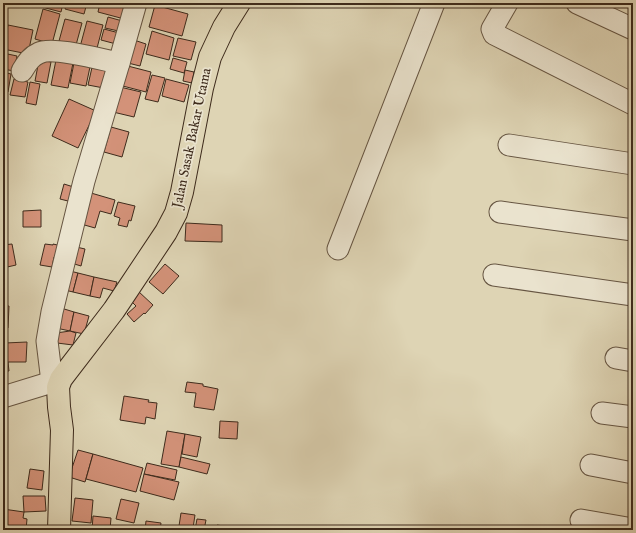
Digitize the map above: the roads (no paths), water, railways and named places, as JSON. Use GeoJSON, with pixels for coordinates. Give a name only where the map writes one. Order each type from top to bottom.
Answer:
{"type":"FeatureCollection","features":[{"type":"Feature","properties":{"kind":"main road","name":"Jalan Sasak Bakar Utama"},"geometry":{"type":"LineString","coordinates":[[57,390],[64,375],[114,310],[166,232],[176,213],[182,192],[202,88],[210,57],[224,27],[239,3]]}},
{"type":"Feature","properties":{"kind":"main road"},"geometry":{"type":"LineString","coordinates":[[57,390],[62,430],[59,530]]}},
{"type":"Feature","properties":{"kind":"street"},"geometry":{"type":"LineString","coordinates":[[3,397],[57,390],[47,342],[52,312],[84,181],[136,3]]}},
{"type":"Feature","properties":{"kind":"street"},"geometry":{"type":"LineString","coordinates":[[338,249],[434,3]]}},
{"type":"Feature","properties":{"kind":"street"},"geometry":{"type":"LineString","coordinates":[[507,3],[492,29],[494,34],[633,104]]}},
{"type":"Feature","properties":{"kind":"street"},"geometry":{"type":"LineString","coordinates":[[577,3],[633,29]]}},
{"type":"Feature","properties":{"kind":"street"},"geometry":{"type":"LineString","coordinates":[[22,70],[29,59],[45,50],[75,54],[119,63]]}},
{"type":"Feature","properties":{"kind":"street"},"geometry":{"type":"LineString","coordinates":[[509,145],[633,164]]}},
{"type":"Feature","properties":{"kind":"street"},"geometry":{"type":"LineString","coordinates":[[500,212],[633,230]]}},
{"type":"Feature","properties":{"kind":"street"},"geometry":{"type":"LineString","coordinates":[[494,275],[633,295]]}},
{"type":"Feature","properties":{"kind":"street"},"geometry":{"type":"LineString","coordinates":[[602,413],[633,417]]}},
{"type":"Feature","properties":{"kind":"street"},"geometry":{"type":"LineString","coordinates":[[591,465],[633,473]]}},
{"type":"Feature","properties":{"kind":"street"},"geometry":{"type":"LineString","coordinates":[[581,520],[633,529]]}}]}
